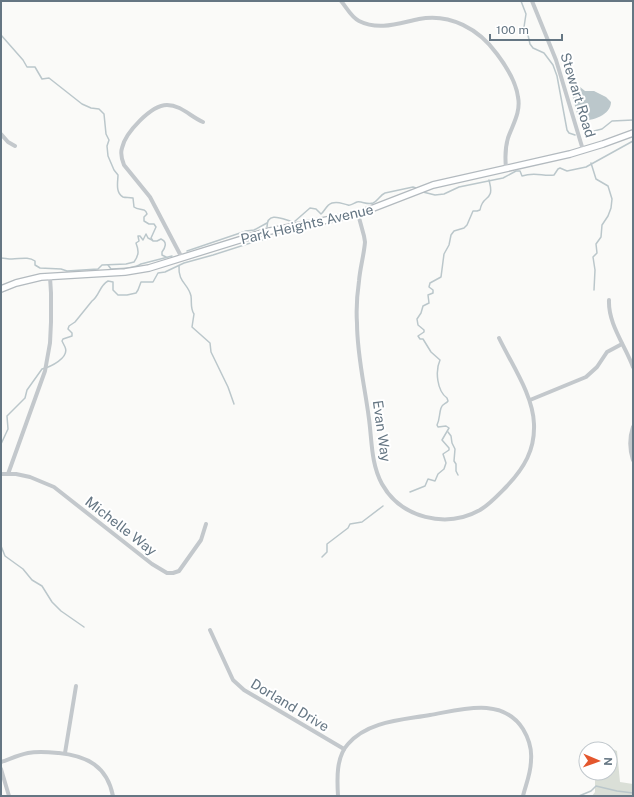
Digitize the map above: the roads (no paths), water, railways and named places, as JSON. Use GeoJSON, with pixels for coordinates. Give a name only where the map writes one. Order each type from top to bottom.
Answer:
{"type":"FeatureCollection","features":[{"type":"Feature","properties":{"kind":"main road","name":"Park Heights Avenue"},"geometry":{"type":"LineString","coordinates":[[1,289],[16,283],[50,277],[125,272],[149,268],[280,228],[313,224],[358,214],[433,185],[583,150],[633,133]]}},
{"type":"Feature","properties":{"kind":"street"},"geometry":{"type":"LineString","coordinates":[[341,1],[355,19],[370,25],[391,26],[420,19],[438,18],[466,26],[485,39],[494,49],[510,74],[518,96],[518,112],[506,147],[506,168]]}},
{"type":"Feature","properties":{"kind":"street","name":"Stewart Road"},"geometry":{"type":"LineString","coordinates":[[532,1],[556,60],[583,150]]}},
{"type":"Feature","properties":{"kind":"street"},"geometry":{"type":"LineString","coordinates":[[182,258],[150,197],[124,166],[121,148],[142,118],[159,107],[165,105],[177,107],[203,122]]}},
{"type":"Feature","properties":{"kind":"street"},"geometry":{"type":"LineString","coordinates":[[1,134],[8,142],[15,146]]}},
{"type":"Feature","properties":{"kind":"street","name":"Evan Way"},"geometry":{"type":"LineString","coordinates":[[358,214],[365,242],[358,283],[356,322],[358,352],[367,403],[374,465],[381,483],[393,499],[406,508],[426,518],[454,519],[469,515],[488,504],[518,474],[530,454],[534,434],[530,400],[499,338]]}},
{"type":"Feature","properties":{"kind":"street"},"geometry":{"type":"LineString","coordinates":[[8,474],[45,371],[50,343],[52,306],[50,277]]}},
{"type":"Feature","properties":{"kind":"street"},"geometry":{"type":"LineString","coordinates":[[609,300],[608,307],[611,319],[633,367]]}},
{"type":"Feature","properties":{"kind":"street"},"geometry":{"type":"LineString","coordinates":[[530,400],[586,377],[597,367],[607,352],[622,344]]}},
{"type":"Feature","properties":{"kind":"street"},"geometry":{"type":"LineString","coordinates":[[633,427],[630,439],[633,460]]}},
{"type":"Feature","properties":{"kind":"street","name":"Michelle Way"},"geometry":{"type":"LineString","coordinates":[[1,474],[30,477],[54,487],[152,564],[167,573],[174,573],[180,570],[202,540],[206,524]]}},
{"type":"Feature","properties":{"kind":"street","name":"Dorland Drive"},"geometry":{"type":"LineString","coordinates":[[210,630],[233,680],[244,690],[344,749]]}},
{"type":"Feature","properties":{"kind":"street"},"geometry":{"type":"LineString","coordinates":[[65,754],[76,686]]}},
{"type":"Feature","properties":{"kind":"street"},"geometry":{"type":"LineString","coordinates":[[338,796],[338,773],[344,749],[361,733],[378,724],[468,709],[489,708],[496,709],[510,715],[521,726],[528,739],[531,752],[531,763],[523,796]]}},
{"type":"Feature","properties":{"kind":"street"},"geometry":{"type":"LineString","coordinates":[[1,762],[20,755],[46,752],[65,754],[85,759],[98,767],[108,781],[113,796]]}},
{"type":"Feature","properties":{"kind":"street"},"geometry":{"type":"LineString","coordinates":[[1,769],[9,796]]}},
{"type":"Feature","properties":{"kind":"waterway"},"geometry":{"type":"LineString","coordinates":[[521,1],[526,14],[524,27],[530,44],[533,48],[544,53],[553,65],[557,76],[567,130],[569,133],[575,135]]}},
{"type":"Feature","properties":{"kind":"waterway"},"geometry":{"type":"LineString","coordinates":[[1,35],[23,60],[27,67],[35,67],[42,79],[49,78],[82,104],[91,108],[99,109],[104,114],[106,134],[109,140],[107,146],[108,156],[114,170],[118,175],[119,193],[123,197],[133,198],[134,207],[146,212],[147,214],[144,217],[144,221],[149,224],[154,224],[156,227],[151,238],[153,241],[161,239],[165,242],[162,255],[166,257]]}},
{"type":"Feature","properties":{"kind":"waterway"},"geometry":{"type":"LineString","coordinates":[[586,133],[602,129],[612,121],[633,120]]}},
{"type":"Feature","properties":{"kind":"waterway"},"geometry":{"type":"LineString","coordinates":[[423,192],[435,195],[444,194],[459,187],[503,178],[516,171],[520,171],[522,176],[531,174],[554,175],[560,168],[567,171],[586,167],[633,141]]}},
{"type":"Feature","properties":{"kind":"waterway"},"geometry":{"type":"LineString","coordinates":[[591,163],[596,179],[608,186],[612,199],[608,216],[602,225],[601,237],[596,244],[597,253],[593,257],[595,270],[594,290]]}},
{"type":"Feature","properties":{"kind":"waterway"},"geometry":{"type":"LineString","coordinates":[[410,492],[425,486],[428,479],[435,481],[438,474],[444,469],[446,463],[443,454],[449,450],[442,440],[449,428],[446,426],[438,427],[437,425],[440,410],[448,401],[439,386],[437,375],[440,360],[431,352],[423,339],[420,339],[418,336],[424,332],[424,330],[418,325],[417,319],[423,306],[429,303],[428,295],[433,293],[433,290],[429,287],[430,283],[441,277],[444,254],[449,245],[451,235],[454,231],[464,228],[467,225],[473,211],[480,210],[482,203],[491,192],[489,180]]}},
{"type":"Feature","properties":{"kind":"waterway"},"geometry":{"type":"LineString","coordinates":[[267,227],[270,218],[273,217],[294,222],[310,208],[316,209],[321,214],[328,205],[334,202],[349,205],[357,202],[371,203],[375,202],[385,193],[413,187],[416,188]]}},
{"type":"Feature","properties":{"kind":"waterway"},"geometry":{"type":"LineString","coordinates":[[187,251],[246,231],[254,230],[267,223]]}},
{"type":"Feature","properties":{"kind":"waterway"},"geometry":{"type":"LineString","coordinates":[[1,258],[32,259],[35,261],[35,265],[40,268],[61,269],[67,271],[98,269],[102,265],[126,264],[134,262],[138,253],[136,243],[139,241],[138,236],[140,236],[143,240],[146,234],[148,238],[152,240]]}},
{"type":"Feature","properties":{"kind":"waterway"},"geometry":{"type":"LineString","coordinates":[[1,444],[8,429],[7,416],[25,398],[27,390],[42,369],[54,364],[65,355],[66,351],[62,341],[63,339],[72,336],[72,333],[68,329],[69,326],[75,322],[97,296],[105,283],[108,281],[113,282],[113,290],[118,295],[136,293],[141,282],[153,282],[158,273],[165,272],[184,263],[267,239],[270,235]]}},
{"type":"Feature","properties":{"kind":"waterway"},"geometry":{"type":"LineString","coordinates":[[108,265],[111,269],[134,267],[172,256]]}},
{"type":"Feature","properties":{"kind":"waterway"},"geometry":{"type":"LineString","coordinates":[[179,266],[180,276],[188,288],[191,296],[194,314],[192,327],[210,343],[211,352],[228,387],[234,404]]}},
{"type":"Feature","properties":{"kind":"waterway"},"geometry":{"type":"LineString","coordinates":[[448,432],[451,436],[455,449],[454,461],[458,475]]}},
{"type":"Feature","properties":{"kind":"waterway"},"geometry":{"type":"LineString","coordinates":[[322,557],[327,552],[327,544],[348,528],[350,524],[362,522],[383,506]]}},
{"type":"Feature","properties":{"kind":"waterway"},"geometry":{"type":"LineString","coordinates":[[1,546],[5,556],[23,569],[32,580],[42,586],[52,602],[61,611],[84,627]]}},
{"type":"Feature","properties":{"kind":"waterway"},"geometry":{"type":"LineString","coordinates":[[579,796],[591,791],[596,786],[633,793]]}}]}
